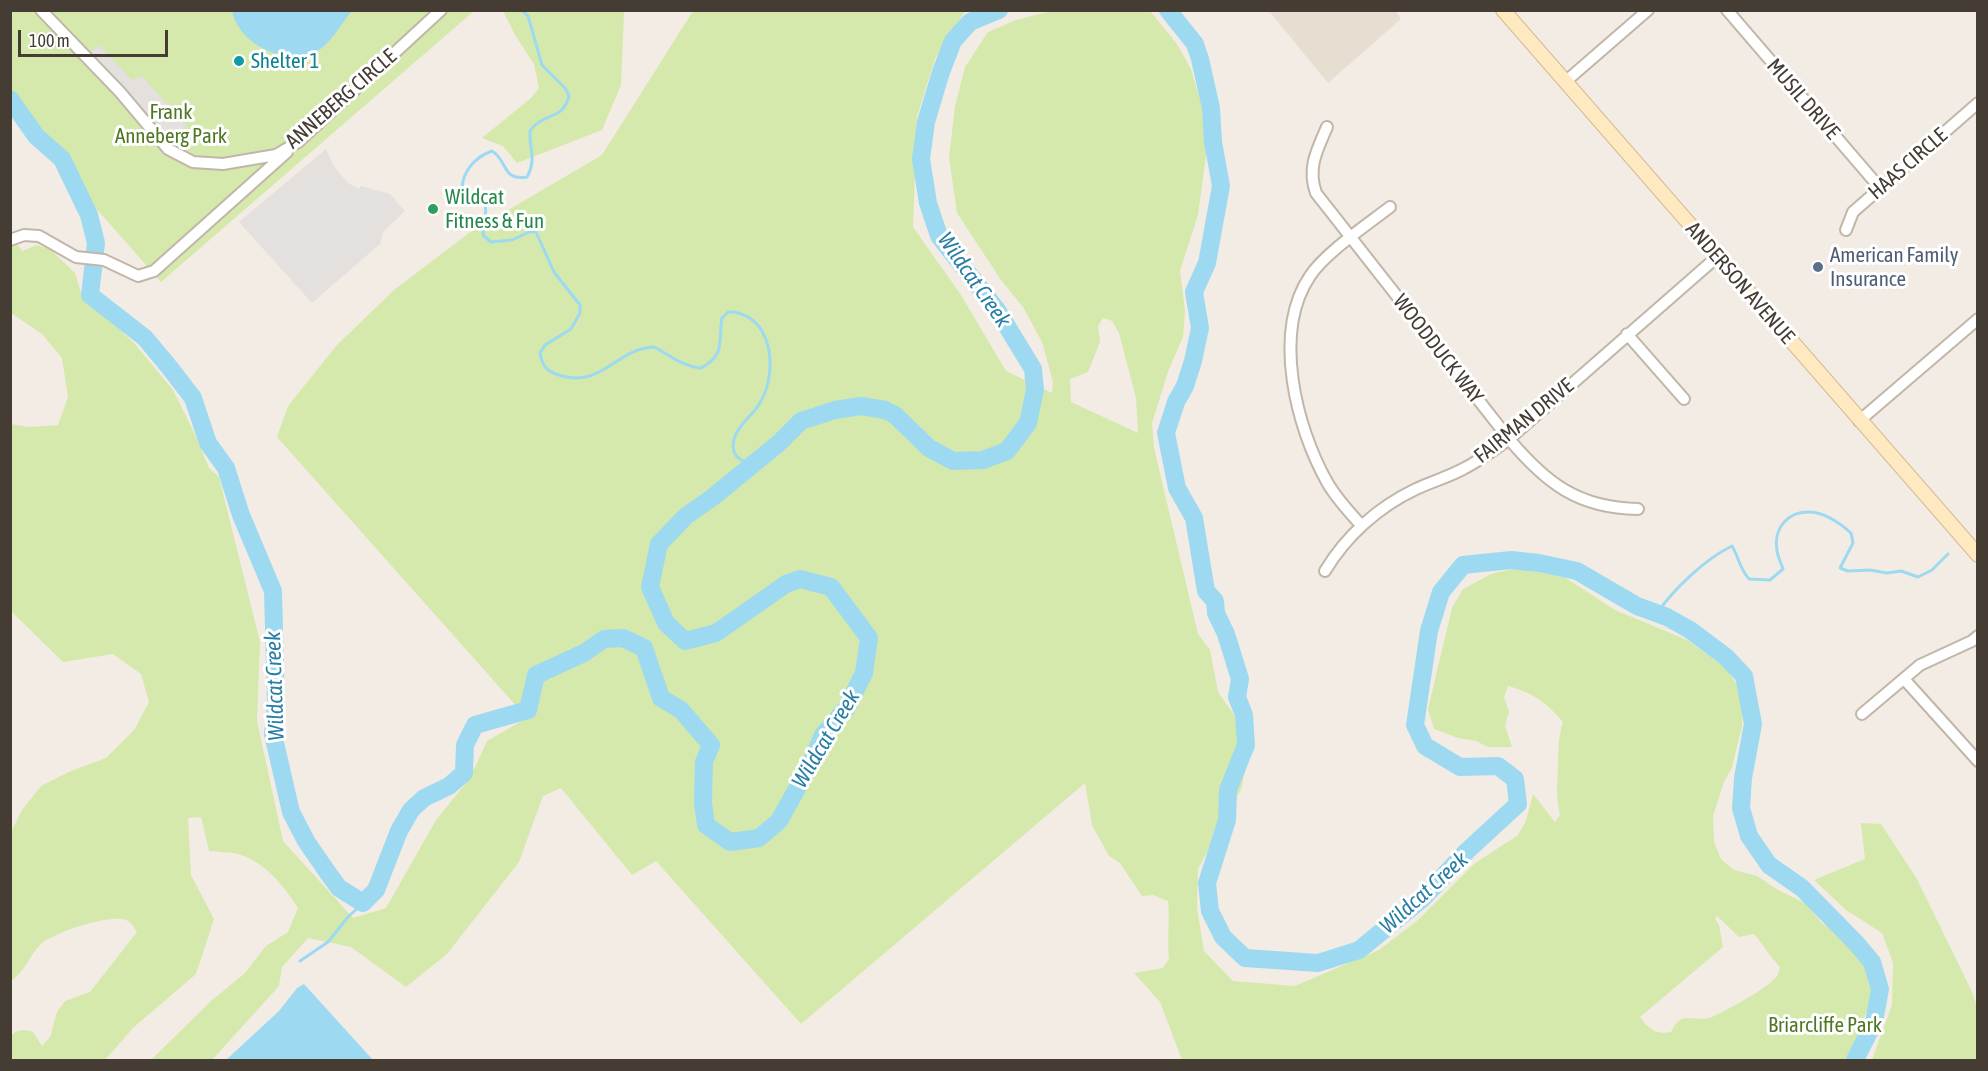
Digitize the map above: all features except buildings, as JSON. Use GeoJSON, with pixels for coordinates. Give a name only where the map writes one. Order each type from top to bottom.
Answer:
{"type":"FeatureCollection","features":[{"type":"Feature","properties":{"kind":"main road","name":"ANDERSON AVENUE"},"geometry":{"type":"LineString","coordinates":[[1503,10],[1977,555]]}},
{"type":"Feature","properties":{"kind":"street","name":"ANNEBERG CIRCLE"},"geometry":{"type":"LineString","coordinates":[[41,10],[120,92],[168,149],[193,162],[223,164],[276,155],[298,142],[441,10]]}},
{"type":"Feature","properties":{"kind":"street"},"geometry":{"type":"LineString","coordinates":[[1565,82],[1648,10]]}},
{"type":"Feature","properties":{"kind":"street","name":"MUSIL DRIVE"},"geometry":{"type":"LineString","coordinates":[[1727,10],[1880,188]]}},
{"type":"Feature","properties":{"kind":"street","name":"HAAS CIRCLE"},"geometry":{"type":"LineString","coordinates":[[1846,230],[1853,212],[1977,103]]}},
{"type":"Feature","properties":{"kind":"street","name":"WOODDUCK WAY"},"geometry":{"type":"LineString","coordinates":[[1327,127],[1313,160],[1312,184],[1316,193],[1509,439],[1531,465],[1556,486],[1585,500],[1612,509],[1638,509]]}},
{"type":"Feature","properties":{"kind":"street"},"geometry":{"type":"LineString","coordinates":[[10,240],[24,235],[39,236],[76,257],[104,260],[138,276],[154,271],[298,142]]}},
{"type":"Feature","properties":{"kind":"street"},"geometry":{"type":"LineString","coordinates":[[1361,525],[1340,502],[1311,451],[1294,386],[1291,340],[1293,315],[1311,274],[1324,260],[1390,207]]}},
{"type":"Feature","properties":{"kind":"street","name":"FAIRMAN DRIVE"},"geometry":{"type":"LineString","coordinates":[[1324,572],[1335,555],[1361,525],[1389,504],[1415,489],[1460,471],[1509,439],[1718,257]]}},
{"type":"Feature","properties":{"kind":"street"},"geometry":{"type":"LineString","coordinates":[[1859,421],[1977,319]]}},
{"type":"Feature","properties":{"kind":"street"},"geometry":{"type":"LineString","coordinates":[[1627,334],[1684,399]]}},
{"type":"Feature","properties":{"kind":"street"},"geometry":{"type":"LineString","coordinates":[[1862,714],[1920,665],[1972,641],[1977,636]]}},
{"type":"Feature","properties":{"kind":"street"},"geometry":{"type":"LineString","coordinates":[[1904,679],[1977,761]]}},
{"type":"Feature","properties":{"kind":"shaded area"},"geometry":{"type":"Polygon","coordinates":[[[1269,11],[1396,11],[1401,19],[1328,83],[1269,11]]]}},
{"type":"Feature","properties":{"kind":"shaded area"},"geometry":{"type":"Polygon","coordinates":[[[99,45],[132,80],[142,76],[187,126],[172,141],[91,52],[99,45]]]}},
{"type":"Feature","properties":{"kind":"shaded area"},"geometry":{"type":"Polygon","coordinates":[[[326,149],[333,165],[348,183],[359,189],[361,186],[390,194],[405,211],[383,232],[380,244],[312,303],[239,222],[326,149]]]}},
{"type":"Feature","properties":{"kind":"green space","name":"Frank Anneberg Park"},"geometry":{"type":"Polygon","coordinates":[[[10,11],[474,11],[161,282],[11,112],[10,11]]]}},
{"type":"Feature","properties":{"kind":"green space"},"geometry":{"type":"Polygon","coordinates":[[[503,11],[628,11],[624,13],[621,85],[602,130],[517,163],[503,146],[482,138],[531,98],[539,88],[534,64],[503,11]]]}},
{"type":"Feature","properties":{"kind":"green space","name":"Briarcliffe Park"},"geometry":{"type":"Polygon","coordinates":[[[693,11],[965,11],[935,59],[917,117],[913,227],[961,295],[1006,371],[1052,393],[1053,382],[1042,342],[1023,307],[1001,280],[957,213],[949,158],[955,106],[965,67],[988,32],[1016,20],[1051,11],[1150,11],[1177,44],[1191,69],[1204,113],[1206,156],[1198,215],[1180,271],[1185,311],[1183,337],[1169,369],[1152,423],[1154,448],[1198,634],[1210,650],[1218,692],[1234,715],[1246,766],[1241,790],[1214,831],[1208,850],[1198,869],[1197,908],[1204,951],[1233,981],[1295,986],[1379,950],[1418,920],[1474,864],[1518,835],[1526,821],[1533,794],[1555,822],[1560,815],[1557,781],[1559,742],[1563,722],[1551,709],[1532,695],[1508,686],[1504,697],[1509,712],[1505,726],[1512,747],[1488,747],[1476,741],[1458,738],[1434,729],[1428,709],[1452,608],[1463,589],[1491,574],[1517,568],[1564,577],[1615,610],[1687,640],[1727,669],[1738,687],[1743,702],[1742,727],[1732,767],[1724,782],[1713,816],[1714,842],[1721,859],[1734,870],[1757,876],[1778,890],[1805,903],[1822,923],[1834,931],[1837,930],[1857,947],[1871,990],[1868,1008],[1849,1060],[1182,1060],[1160,1002],[1134,973],[1163,968],[1169,959],[1168,901],[1153,895],[1142,896],[1120,863],[1109,856],[1092,825],[1085,783],[801,1024],[656,861],[632,875],[561,788],[543,796],[519,862],[447,954],[406,987],[351,947],[308,938],[282,967],[279,986],[212,1060],[151,1060],[211,1001],[244,974],[266,946],[288,932],[298,908],[280,883],[256,862],[238,854],[209,851],[201,817],[188,818],[191,875],[214,919],[196,974],[134,1027],[105,1060],[11,1060],[11,1035],[22,1030],[33,1032],[42,1046],[50,1037],[57,1012],[65,1001],[90,992],[137,932],[129,922],[110,919],[83,925],[56,935],[40,945],[20,973],[11,981],[11,832],[22,810],[41,786],[71,771],[106,758],[135,729],[149,702],[141,674],[113,654],[63,662],[11,611],[11,424],[28,427],[58,425],[68,397],[62,358],[42,334],[11,313],[10,235],[22,251],[37,245],[51,250],[75,273],[83,299],[134,343],[173,390],[209,468],[219,477],[260,642],[257,721],[283,841],[353,918],[386,908],[436,820],[470,778],[487,741],[527,718],[277,437],[288,406],[337,345],[394,290],[469,233],[602,155],[693,11]],[[1103,318],[1098,326],[1100,342],[1088,372],[1070,379],[1071,402],[1138,433],[1136,398],[1119,333],[1112,321],[1103,318]],[[1717,916],[1715,919],[1719,925],[1723,947],[1640,1017],[1653,1030],[1661,1033],[1671,1032],[1675,1025],[1684,1019],[1712,1017],[1757,992],[1777,976],[1780,967],[1754,934],[1739,937],[1717,916]]]}},
{"type":"Feature","properties":{"kind":"green space"},"geometry":{"type":"Polygon","coordinates":[[[1861,823],[1881,824],[1917,879],[1973,994],[1977,1008],[1977,1060],[1872,1060],[1892,1005],[1893,963],[1882,933],[1846,910],[1814,880],[1865,859],[1861,823]]]}},
{"type":"Feature","properties":{"kind":"water"},"geometry":{"type":"Polygon","coordinates":[[[232,10],[352,11],[333,37],[319,50],[306,55],[293,56],[279,55],[254,43],[236,23],[232,10]]]}},
{"type":"Feature","properties":{"kind":"water"},"geometry":{"type":"Polygon","coordinates":[[[304,984],[373,1060],[226,1060],[279,1011],[297,988],[304,984]]]}},
{"type":"Feature","properties":{"kind":"waterway"},"geometry":{"type":"LineString","coordinates":[[522,10],[528,16],[542,65],[565,88],[569,96],[562,110],[541,121],[530,131],[532,165],[527,177],[513,176],[492,151],[471,165],[467,170],[462,188],[483,200],[486,214],[483,235],[491,242],[512,240],[529,232],[536,232],[554,272],[580,305],[580,313],[571,329],[545,345],[540,353],[543,363],[549,371],[556,374],[572,378],[585,377],[597,373],[629,354],[654,347],[682,363],[701,368],[709,363],[718,352],[722,318],[728,312],[747,317],[762,331],[770,360],[766,391],[756,409],[739,428],[734,439],[735,455],[752,465]]}},
{"type":"Feature","properties":{"kind":"waterway","name":"Wildcat Creek"},"geometry":{"type":"LineString","coordinates":[[10,99],[36,136],[62,159],[89,215],[96,243],[90,295],[145,338],[170,368],[193,398],[208,443],[226,468],[241,515],[273,591],[276,703],[273,734],[291,812],[306,841],[339,888],[363,903],[376,890],[399,831],[411,810],[424,798],[449,786],[464,773],[465,745],[475,725],[528,710],[536,675],[584,653],[604,639],[623,638],[644,648],[661,698],[681,710],[711,745],[704,762],[703,803],[706,825],[730,842],[759,838],[779,821],[809,767],[823,735],[846,709],[864,673],[869,638],[831,587],[800,579],[786,584],[716,633],[685,641],[666,623],[650,587],[659,544],[686,516],[779,443],[801,421],[835,410],[861,406],[885,410],[895,415],[929,448],[953,461],[983,460],[1007,451],[1028,423],[1035,390],[1033,369],[997,310],[939,236],[928,203],[921,159],[926,122],[953,41],[970,22],[999,10]]}},
{"type":"Feature","properties":{"kind":"waterway","name":"Wildcat Creek"},"geometry":{"type":"LineString","coordinates":[[1168,10],[1195,44],[1200,59],[1211,108],[1213,142],[1221,186],[1207,263],[1194,292],[1200,328],[1193,361],[1166,433],[1177,488],[1194,518],[1206,591],[1215,601],[1216,613],[1226,634],[1240,679],[1237,697],[1244,715],[1246,745],[1228,790],[1227,820],[1207,883],[1210,911],[1223,937],[1245,958],[1318,963],[1359,950],[1423,898],[1467,851],[1518,804],[1515,779],[1498,766],[1460,767],[1425,746],[1415,725],[1429,631],[1441,592],[1463,565],[1511,560],[1539,563],[1577,571],[1637,606],[1667,617],[1690,630],[1726,657],[1744,676],[1753,724],[1743,778],[1741,808],[1749,836],[1769,865],[1802,888],[1856,943],[1872,962],[1880,989],[1874,1022],[1855,1060]]}},
{"type":"Feature","properties":{"kind":"waterway"},"geometry":{"type":"LineString","coordinates":[[1657,613],[1691,575],[1732,546],[1749,579],[1770,580],[1783,569],[1777,551],[1777,535],[1788,518],[1802,512],[1827,517],[1851,533],[1853,543],[1840,568],[1848,571],[1870,570],[1887,573],[1901,571],[1918,577],[1932,570],[1948,554]]}},
{"type":"Feature","properties":{"kind":"waterway"},"geometry":{"type":"LineString","coordinates":[[300,961],[328,942],[348,917],[363,903]]}},
{"type":"Feature","properties":{"kind":"place","name":"Shelter 1"},"geometry":{"type":"Point","coordinates":[239,61]}},
{"type":"Feature","properties":{"kind":"place","name":"Wildcat Fitness & Fun"},"geometry":{"type":"Point","coordinates":[433,209]}},
{"type":"Feature","properties":{"kind":"place","name":"American Family Insurance"},"geometry":{"type":"Point","coordinates":[1818,267]}}]}
